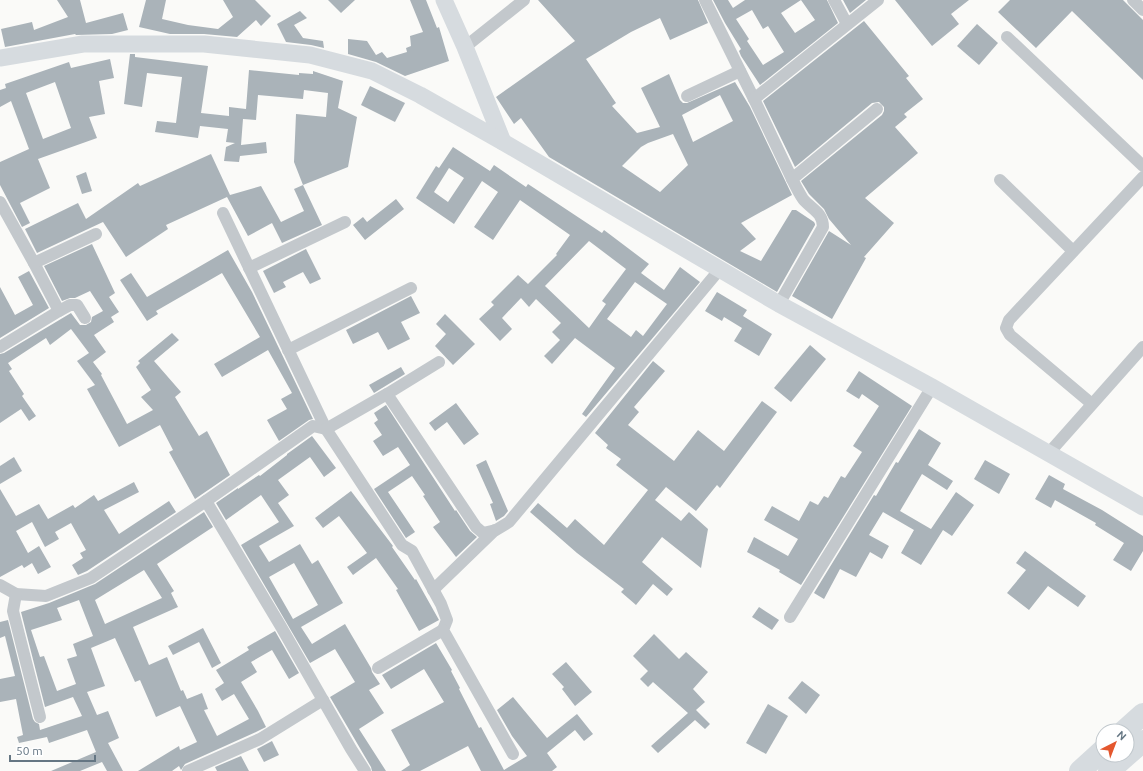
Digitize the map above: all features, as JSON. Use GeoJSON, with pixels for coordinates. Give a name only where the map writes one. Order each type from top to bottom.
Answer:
{"type":"FeatureCollection","features":[{"type":"Feature","properties":{"kind":"highway"},"geometry":{"type":"LineString","coordinates":[[1133,723],[1143,714]]}},
{"type":"Feature","properties":{"kind":"highway"},"geometry":{"type":"LineString","coordinates":[[1098,764],[1143,741]]}},
{"type":"Feature","properties":{"kind":"street"},"geometry":{"type":"LineString","coordinates":[[444,0],[465,47],[503,142]]}},
{"type":"Feature","properties":{"kind":"street"},"geometry":{"type":"LineString","coordinates":[[465,47],[524,0]]}},
{"type":"Feature","properties":{"kind":"street"},"geometry":{"type":"LineString","coordinates":[[705,0],[803,199],[823,220],[823,227],[778,304]]}},
{"type":"Feature","properties":{"kind":"street"},"geometry":{"type":"LineString","coordinates":[[834,0],[847,24]]}},
{"type":"Feature","properties":{"kind":"street"},"geometry":{"type":"LineString","coordinates":[[754,99],[878,0]]}},
{"type":"Feature","properties":{"kind":"street"},"geometry":{"type":"LineString","coordinates":[[1133,0],[1143,10]]}},
{"type":"Feature","properties":{"kind":"street"},"geometry":{"type":"LineString","coordinates":[[1007,37],[1143,166]]}},
{"type":"Feature","properties":{"kind":"street"},"geometry":{"type":"LineString","coordinates":[[0,58],[83,44],[204,44],[310,55],[372,71],[420,95],[503,142],[778,304],[932,387],[1143,507]]}},
{"type":"Feature","properties":{"kind":"street"},"geometry":{"type":"LineString","coordinates":[[687,96],[740,70]]}},
{"type":"Feature","properties":{"kind":"street"},"geometry":{"type":"LineString","coordinates":[[792,178],[877,109]]}},
{"type":"Feature","properties":{"kind":"street"},"geometry":{"type":"LineString","coordinates":[[1092,404],[1010,334],[1006,328],[1009,320],[1143,177]]}},
{"type":"Feature","properties":{"kind":"street"},"geometry":{"type":"LineString","coordinates":[[1000,180],[1073,251]]}},
{"type":"Feature","properties":{"kind":"street"},"geometry":{"type":"LineString","coordinates":[[0,202],[59,311]]}},
{"type":"Feature","properties":{"kind":"street"},"geometry":{"type":"LineString","coordinates":[[223,213],[326,429],[402,545],[412,551],[441,604],[447,620],[443,630],[378,668]]}},
{"type":"Feature","properties":{"kind":"street"},"geometry":{"type":"LineString","coordinates":[[249,268],[345,222]]}},
{"type":"Feature","properties":{"kind":"street"},"geometry":{"type":"LineString","coordinates":[[34,263],[96,234]]}},
{"type":"Feature","properties":{"kind":"street"},"geometry":{"type":"LineString","coordinates":[[433,590],[496,530],[509,522],[720,269]]}},
{"type":"Feature","properties":{"kind":"street"},"geometry":{"type":"LineString","coordinates":[[288,350],[411,288]]}},
{"type":"Feature","properties":{"kind":"street"},"geometry":{"type":"LineString","coordinates":[[0,347],[70,304],[77,306],[85,318]]}},
{"type":"Feature","properties":{"kind":"street"},"geometry":{"type":"LineString","coordinates":[[1048,454],[1143,347]]}},
{"type":"Feature","properties":{"kind":"street"},"geometry":{"type":"LineString","coordinates":[[0,585],[16,594],[46,596],[91,578],[206,501],[313,426],[326,429],[388,394],[439,362]]}},
{"type":"Feature","properties":{"kind":"street"},"geometry":{"type":"LineString","coordinates":[[790,617],[932,387]]}},
{"type":"Feature","properties":{"kind":"street"},"geometry":{"type":"LineString","coordinates":[[388,394],[476,527],[484,533],[496,530]]}},
{"type":"Feature","properties":{"kind":"street"},"geometry":{"type":"LineString","coordinates":[[206,501],[365,771]]}},
{"type":"Feature","properties":{"kind":"street"},"geometry":{"type":"LineString","coordinates":[[16,594],[13,610],[40,717]]}},
{"type":"Feature","properties":{"kind":"street"},"geometry":{"type":"LineString","coordinates":[[443,630],[513,754]]}},
{"type":"Feature","properties":{"kind":"street"},"geometry":{"type":"LineString","coordinates":[[188,771],[260,739],[322,700]]}},
{"type":"Feature","properties":{"kind":"building"},"geometry":{"type":"Polygon","coordinates":[[[57,0],[80,0],[86,23],[123,13],[128,30],[112,34],[75,34],[5,47],[1,29],[32,22],[34,30],[68,17],[57,0]]]}},
{"type":"Feature","properties":{"kind":"building"},"geometry":{"type":"Polygon","coordinates":[[[146,0],[166,0],[162,19],[188,25],[218,29],[233,17],[223,0],[255,0],[271,16],[261,26],[256,20],[237,37],[204,34],[170,34],[139,27],[146,0]]]}},
{"type":"Feature","properties":{"kind":"building"},"geometry":{"type":"Polygon","coordinates":[[[328,0],[355,0],[341,13],[328,0]]]}},
{"type":"Feature","properties":{"kind":"building"},"geometry":{"type":"Polygon","coordinates":[[[410,0],[426,0],[437,28],[439,27],[449,61],[405,76],[376,62],[348,54],[348,39],[367,41],[376,55],[382,52],[387,58],[407,52],[406,48],[411,46],[410,36],[423,32],[410,0]]]}},
{"type":"Feature","properties":{"kind":"building"},"geometry":{"type":"Polygon","coordinates":[[[538,0],[698,0],[708,23],[670,40],[660,18],[631,32],[586,59],[616,103],[612,106],[637,133],[660,127],[641,88],[669,74],[680,100],[683,103],[687,103],[735,82],[750,107],[792,195],[741,223],[756,239],[740,251],[761,261],[792,210],[796,210],[815,224],[777,292],[549,157],[521,118],[514,124],[496,97],[575,41],[538,0]],[[720,95],[682,115],[693,142],[733,121],[720,95]],[[673,134],[641,147],[622,166],[660,192],[688,165],[673,134]]]}},
{"type":"Feature","properties":{"kind":"building"},"geometry":{"type":"Polygon","coordinates":[[[713,0],[728,0],[733,8],[745,0],[801,0],[827,0],[838,23],[760,85],[741,56],[739,51],[741,49],[713,0]],[[801,0],[781,13],[795,33],[815,20],[801,0]],[[752,10],[736,19],[749,39],[747,41],[763,65],[784,52],[768,26],[763,29],[752,10]]]}},
{"type":"Feature","properties":{"kind":"building"},"geometry":{"type":"Polygon","coordinates":[[[843,0],[866,0],[850,13],[843,0]]]}},
{"type":"Feature","properties":{"kind":"building"},"geometry":{"type":"Polygon","coordinates":[[[895,0],[969,0],[951,14],[959,24],[932,46],[895,0]]]}},
{"type":"Feature","properties":{"kind":"building"},"geometry":{"type":"Polygon","coordinates":[[[1010,0],[1123,0],[1143,20],[1143,80],[1072,11],[1036,48],[998,12],[1010,0]]]}},
{"type":"Feature","properties":{"kind":"building"},"geometry":{"type":"Polygon","coordinates":[[[300,11],[307,18],[294,25],[303,38],[323,41],[324,48],[286,42],[277,24],[300,11]]]}},
{"type":"Feature","properties":{"kind":"building"},"geometry":{"type":"Polygon","coordinates":[[[864,21],[909,76],[906,78],[923,99],[904,114],[907,117],[895,127],[918,153],[865,198],[894,223],[864,257],[866,258],[832,319],[792,296],[829,231],[851,245],[829,219],[824,209],[809,194],[801,181],[882,115],[884,107],[879,102],[872,103],[795,167],[763,101],[864,21]]]}},
{"type":"Feature","properties":{"kind":"building"},"geometry":{"type":"Polygon","coordinates":[[[977,24],[998,43],[979,65],[957,46],[977,24]]]}},
{"type":"Feature","properties":{"kind":"building"},"geometry":{"type":"Polygon","coordinates":[[[130,54],[135,54],[135,57],[208,66],[201,113],[229,116],[229,107],[246,109],[249,70],[299,75],[299,73],[313,74],[313,71],[343,81],[338,108],[357,117],[348,167],[303,185],[294,162],[296,114],[326,117],[328,93],[304,90],[303,99],[258,95],[256,120],[243,119],[241,145],[266,142],[267,153],[240,156],[239,162],[224,161],[226,147],[235,143],[226,142],[228,129],[200,126],[198,138],[155,132],[157,121],[176,123],[182,77],[147,73],[142,107],[124,104],[130,54]]]}},
{"type":"Feature","properties":{"kind":"building"},"geometry":{"type":"Polygon","coordinates":[[[110,59],[114,78],[99,81],[105,114],[89,117],[97,138],[38,159],[50,188],[20,203],[30,223],[22,227],[0,185],[0,162],[29,149],[11,101],[0,107],[0,90],[6,88],[5,84],[69,62],[71,68],[110,59]],[[55,82],[26,93],[43,139],[71,128],[55,82]]]}},
{"type":"Feature","properties":{"kind":"building"},"geometry":{"type":"Polygon","coordinates":[[[370,86],[405,103],[395,122],[361,105],[370,86]]]}},
{"type":"Feature","properties":{"kind":"building"},"geometry":{"type":"Polygon","coordinates":[[[453,147],[490,171],[494,165],[526,187],[528,184],[602,233],[604,230],[649,264],[641,273],[664,290],[680,267],[700,282],[586,417],[582,414],[615,368],[575,338],[552,364],[544,356],[560,340],[552,332],[561,323],[536,299],[529,307],[521,298],[502,318],[512,329],[500,341],[479,319],[494,305],[491,302],[518,275],[528,284],[557,255],[556,254],[570,235],[520,200],[493,240],[474,227],[498,192],[482,181],[454,224],[416,198],[436,166],[439,168],[453,147]],[[449,168],[434,192],[448,202],[464,178],[449,168]],[[589,241],[545,286],[589,328],[606,304],[602,301],[626,269],[589,241]],[[635,282],[607,319],[631,337],[636,330],[643,336],[667,304],[635,282]]]}},
{"type":"Feature","properties":{"kind":"building"},"geometry":{"type":"Polygon","coordinates":[[[211,154],[230,195],[261,186],[281,222],[304,211],[294,189],[303,185],[322,225],[282,243],[272,223],[248,236],[227,197],[166,225],[168,229],[126,257],[103,222],[37,253],[25,229],[78,203],[86,219],[138,183],[140,186],[211,154]]]}},
{"type":"Feature","properties":{"kind":"building"},"geometry":{"type":"Polygon","coordinates":[[[86,172],[92,191],[82,194],[76,176],[86,172]]]}},
{"type":"Feature","properties":{"kind":"building"},"geometry":{"type":"Polygon","coordinates":[[[396,199],[404,209],[365,240],[353,225],[363,217],[367,222],[396,199]]]}},
{"type":"Feature","properties":{"kind":"building"},"geometry":{"type":"Polygon","coordinates":[[[92,244],[115,293],[109,297],[119,312],[111,317],[114,322],[94,335],[106,352],[93,362],[102,374],[101,375],[127,424],[153,410],[141,397],[151,390],[136,367],[140,363],[138,361],[172,333],[179,340],[154,361],[181,392],[175,397],[199,436],[207,431],[230,475],[195,499],[169,452],[173,450],[160,425],[119,447],[87,389],[95,385],[77,361],[89,353],[71,329],[50,345],[46,338],[8,363],[12,369],[9,371],[24,394],[22,396],[36,416],[29,421],[21,409],[0,423],[0,354],[71,313],[80,325],[86,325],[91,322],[92,317],[103,311],[90,291],[75,298],[62,301],[44,266],[92,244]]]}},
{"type":"Feature","properties":{"kind":"building"},"geometry":{"type":"Polygon","coordinates":[[[306,249],[321,279],[310,284],[303,272],[283,282],[286,287],[274,293],[263,271],[306,249]]]}},
{"type":"Feature","properties":{"kind":"building"},"geometry":{"type":"Polygon","coordinates":[[[228,250],[252,292],[313,419],[309,420],[279,441],[267,420],[287,409],[281,399],[292,393],[268,350],[222,377],[214,364],[260,337],[222,273],[156,311],[158,314],[147,321],[120,280],[131,273],[147,297],[228,250]]]}},
{"type":"Feature","properties":{"kind":"building"},"geometry":{"type":"Polygon","coordinates":[[[29,271],[49,308],[0,338],[0,287],[15,315],[33,305],[18,277],[29,271]]]}},
{"type":"Feature","properties":{"kind":"building"},"geometry":{"type":"Polygon","coordinates":[[[717,292],[747,310],[743,316],[772,334],[759,356],[734,341],[742,328],[724,317],[722,321],[705,311],[717,292]]]}},
{"type":"Feature","properties":{"kind":"building"},"geometry":{"type":"Polygon","coordinates":[[[411,296],[420,313],[401,322],[410,339],[388,350],[378,332],[353,344],[346,330],[411,296]]]}},
{"type":"Feature","properties":{"kind":"building"},"geometry":{"type":"Polygon","coordinates":[[[445,314],[475,344],[453,365],[435,346],[446,334],[436,324],[445,314]]]}},
{"type":"Feature","properties":{"kind":"building"},"geometry":{"type":"Polygon","coordinates":[[[810,345],[826,359],[791,402],[774,388],[810,345]]]}},
{"type":"Feature","properties":{"kind":"building"},"geometry":{"type":"Polygon","coordinates":[[[653,361],[665,371],[634,407],[639,412],[628,425],[674,461],[698,430],[724,451],[762,401],[777,412],[720,488],[717,485],[696,511],[666,487],[655,500],[681,521],[689,512],[708,529],[701,568],[662,537],[642,562],[673,589],[667,596],[653,584],[636,605],[621,592],[624,589],[577,553],[530,512],[538,503],[567,528],[575,519],[604,545],[648,490],[616,465],[621,459],[606,448],[608,445],[595,433],[653,361]]]}},
{"type":"Feature","properties":{"kind":"building"},"geometry":{"type":"Polygon","coordinates":[[[401,367],[405,374],[374,393],[369,385],[401,367]]]}},
{"type":"Feature","properties":{"kind":"building"},"geometry":{"type":"Polygon","coordinates":[[[859,371],[912,406],[801,585],[779,572],[780,570],[747,552],[754,537],[788,556],[798,539],[764,520],[772,506],[799,521],[810,501],[818,505],[824,496],[828,498],[841,476],[845,478],[862,452],[853,446],[879,406],[862,394],[859,399],[846,391],[859,371]]]}},
{"type":"Feature","properties":{"kind":"building"},"geometry":{"type":"Polygon","coordinates":[[[456,403],[479,434],[464,445],[447,422],[435,431],[429,423],[456,403]]]}},
{"type":"Feature","properties":{"kind":"building"},"geometry":{"type":"Polygon","coordinates":[[[386,405],[455,511],[456,510],[470,531],[477,537],[456,557],[433,527],[440,522],[423,496],[425,495],[412,476],[388,492],[415,532],[406,538],[374,489],[410,465],[398,447],[383,456],[373,441],[382,435],[374,423],[378,420],[374,413],[386,405]]]}},
{"type":"Feature","properties":{"kind":"building"},"geometry":{"type":"Polygon","coordinates":[[[919,429],[941,443],[928,465],[953,481],[947,490],[922,474],[900,511],[931,529],[956,492],[974,505],[952,536],[943,530],[921,565],[901,553],[914,530],[883,512],[869,535],[889,546],[882,559],[870,552],[856,577],[840,569],[824,599],[814,593],[874,495],[876,496],[896,462],[898,463],[919,429]]]}},
{"type":"Feature","properties":{"kind":"building"},"geometry":{"type":"Polygon","coordinates":[[[312,436],[336,468],[324,477],[310,457],[278,480],[289,495],[278,503],[294,526],[259,546],[269,562],[300,544],[312,564],[318,560],[343,603],[301,627],[312,644],[345,624],[371,668],[380,684],[369,690],[384,713],[359,729],[386,771],[372,771],[330,697],[355,682],[335,649],[310,663],[241,545],[279,522],[261,495],[226,520],[216,503],[259,475],[260,476],[312,436]],[[294,563],[269,577],[293,619],[318,605],[294,563]]]}},
{"type":"Feature","properties":{"kind":"building"},"geometry":{"type":"Polygon","coordinates":[[[14,457],[22,471],[0,484],[0,466],[14,457]]]}},
{"type":"Feature","properties":{"kind":"building"},"geometry":{"type":"Polygon","coordinates":[[[486,460],[508,511],[504,516],[496,521],[490,504],[493,503],[476,465],[486,460]]]}},
{"type":"Feature","properties":{"kind":"building"},"geometry":{"type":"Polygon","coordinates":[[[985,460],[1010,474],[999,494],[974,479],[985,460]]]}},
{"type":"Feature","properties":{"kind":"building"},"geometry":{"type":"Polygon","coordinates":[[[1049,475],[1065,484],[1063,489],[1102,510],[1143,536],[1143,551],[1131,571],[1113,560],[1124,543],[1095,525],[1096,523],[1055,500],[1051,508],[1035,499],[1049,475]]]}},
{"type":"Feature","properties":{"kind":"building"},"geometry":{"type":"Polygon","coordinates":[[[134,482],[139,492],[104,510],[119,534],[169,501],[176,512],[87,571],[78,575],[72,565],[83,558],[80,553],[86,550],[71,523],[55,532],[59,539],[45,547],[32,522],[16,531],[28,553],[39,546],[51,567],[38,574],[32,563],[24,568],[22,565],[0,577],[0,489],[16,516],[39,504],[48,519],[73,505],[75,508],[94,495],[98,501],[134,482]]]}},
{"type":"Feature","properties":{"kind":"building"},"geometry":{"type":"Polygon","coordinates":[[[351,491],[393,546],[392,547],[415,580],[416,579],[439,620],[419,631],[396,590],[398,589],[376,558],[353,575],[347,567],[367,553],[339,516],[323,528],[315,518],[351,491]]]}},
{"type":"Feature","properties":{"kind":"building"},"geometry":{"type":"Polygon","coordinates":[[[204,512],[213,527],[157,564],[174,591],[171,593],[178,607],[133,627],[149,665],[167,657],[181,691],[183,690],[187,699],[202,693],[208,709],[204,710],[217,736],[249,719],[234,694],[222,701],[215,689],[224,683],[216,670],[249,650],[247,647],[275,631],[299,673],[289,679],[272,650],[251,662],[257,672],[241,682],[266,727],[185,764],[181,770],[179,766],[172,771],[138,771],[179,746],[180,750],[197,742],[180,706],[156,717],[140,680],[135,682],[115,638],[91,648],[105,686],[87,692],[97,715],[108,711],[119,738],[108,743],[123,771],[107,771],[102,762],[80,771],[51,771],[96,752],[87,730],[49,743],[47,737],[19,743],[17,737],[23,735],[16,699],[0,702],[0,679],[15,676],[5,636],[0,638],[0,622],[8,620],[33,719],[39,724],[40,730],[82,716],[73,697],[45,707],[21,612],[49,603],[95,584],[204,512]],[[144,570],[95,600],[105,624],[162,598],[144,570]],[[79,600],[57,608],[62,620],[31,630],[40,657],[44,656],[57,691],[76,684],[67,659],[77,656],[73,644],[93,636],[79,600]]]}},
{"type":"Feature","properties":{"kind":"building"},"geometry":{"type":"Polygon","coordinates":[[[1025,551],[1086,596],[1078,607],[1048,586],[1029,610],[1007,593],[1026,570],[1016,563],[1025,551]]]}},
{"type":"Feature","properties":{"kind":"building"},"geometry":{"type":"Polygon","coordinates":[[[759,607],[779,620],[772,630],[752,617],[759,607]]]}},
{"type":"Feature","properties":{"kind":"building"},"geometry":{"type":"Polygon","coordinates":[[[203,628],[221,663],[212,668],[199,642],[173,655],[168,646],[203,628]]]}},
{"type":"Feature","properties":{"kind":"building"},"geometry":{"type":"Polygon","coordinates":[[[654,634],[679,659],[686,652],[708,672],[693,689],[705,702],[696,710],[710,724],[705,729],[695,720],[658,753],[651,746],[688,713],[653,682],[648,687],[640,679],[648,671],[633,656],[654,634]]]}},
{"type":"Feature","properties":{"kind":"building"},"geometry":{"type":"Polygon","coordinates":[[[436,643],[452,670],[451,671],[460,688],[459,689],[479,728],[481,727],[504,770],[527,756],[512,736],[497,710],[513,697],[547,738],[577,714],[593,734],[584,741],[575,730],[547,753],[557,767],[552,771],[481,771],[468,746],[420,771],[401,771],[410,765],[391,730],[444,702],[424,669],[391,689],[382,675],[436,643]]]}},
{"type":"Feature","properties":{"kind":"building"},"geometry":{"type":"Polygon","coordinates":[[[566,662],[592,692],[575,706],[562,689],[564,687],[552,674],[566,662]]]}},
{"type":"Feature","properties":{"kind":"building"},"geometry":{"type":"Polygon","coordinates":[[[802,681],[820,695],[806,714],[788,698],[802,681]]]}},
{"type":"Feature","properties":{"kind":"building"},"geometry":{"type":"Polygon","coordinates":[[[768,704],[788,716],[766,754],[746,743],[768,704]]]}},
{"type":"Feature","properties":{"kind":"building"},"geometry":{"type":"Polygon","coordinates":[[[272,741],[279,755],[264,762],[257,749],[272,741]]]}},
{"type":"Feature","properties":{"kind":"building"},"geometry":{"type":"Polygon","coordinates":[[[241,756],[249,771],[217,771],[215,767],[241,756]]]}}]}
